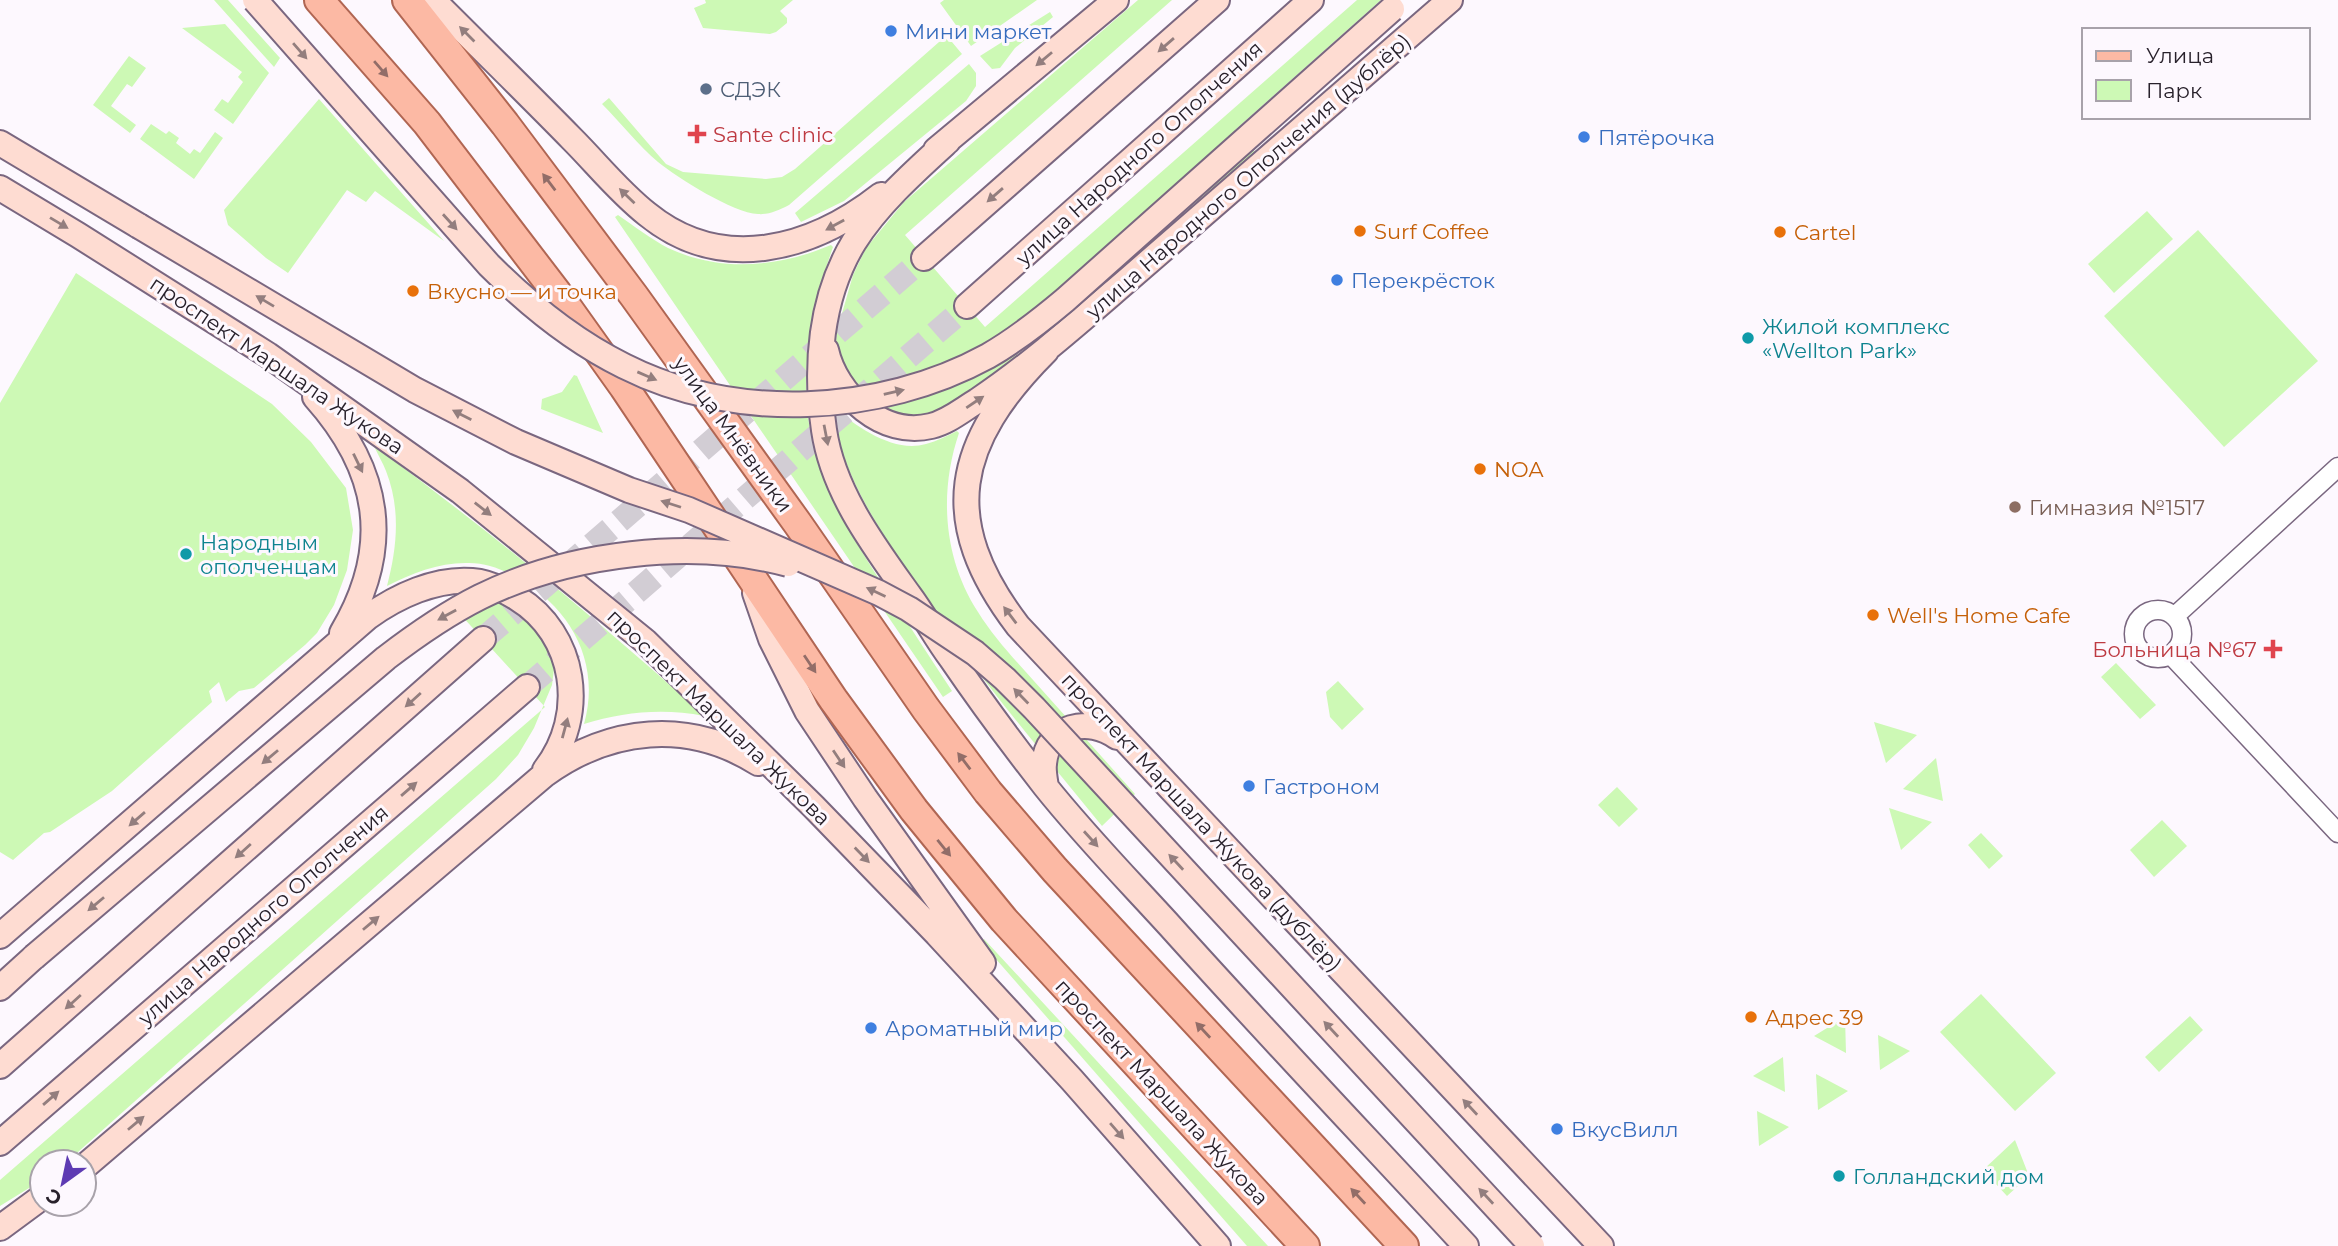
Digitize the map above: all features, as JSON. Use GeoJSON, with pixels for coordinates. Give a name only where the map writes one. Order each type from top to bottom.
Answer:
{"type":"FeatureCollection","features":[{"type":"Feature","properties":{"kind":"main road"},"geometry":{"type":"LineString","coordinates":[[255,0],[489,265],[517,293],[553,322],[587,346],[625,367],[668,385],[714,396],[768,403],[848,401],[897,392],[945,376],[1029,331],[1397,4]]}},
{"type":"Feature","properties":{"kind":"main road"},"geometry":{"type":"LineString","coordinates":[[319,0],[428,122],[558,293],[745,566],[771,639],[807,711],[950,920],[1072,1080]]}},
{"type":"Feature","properties":{"kind":"main road","name":"улица Мнёвники"},"geometry":{"type":"LineString","coordinates":[[407,0],[513,134],[634,296],[988,792],[1055,870],[1404,1246]]}},
{"type":"Feature","properties":{"kind":"main road"},"geometry":{"type":"LineString","coordinates":[[433,0],[575,141],[626,196],[649,216],[674,232],[699,243],[756,249],[814,236],[859,211],[948,141],[1116,0]]}},
{"type":"Feature","properties":{"kind":"main road"},"geometry":{"type":"LineString","coordinates":[[924,258],[1217,0]]}},
{"type":"Feature","properties":{"kind":"main road","name":"улица Народного Ополчения"},"geometry":{"type":"LineString","coordinates":[[967,306],[1311,0]]}},
{"type":"Feature","properties":{"kind":"main road","name":"улица Народного Ополчения (дублёр)"},"geometry":{"type":"LineString","coordinates":[[1046,351],[1450,0]]}},
{"type":"Feature","properties":{"kind":"main road"},"geometry":{"type":"LineString","coordinates":[[948,141],[895,192],[855,242],[838,278],[824,329],[820,365],[825,433],[843,489],[872,544],[953,662],[1046,787],[1190,949],[1466,1246]]}},
{"type":"Feature","properties":{"kind":"main road"},"geometry":{"type":"LineString","coordinates":[[0,143],[415,390],[516,442],[629,490],[689,510],[880,593],[943,630],[975,653],[1005,679],[1532,1246]]}},
{"type":"Feature","properties":{"kind":"main road","name":"проспект Маршала Жукова"},"geometry":{"type":"LineString","coordinates":[[0,188],[268,355],[460,491],[645,640],[814,807],[946,944],[1072,1080],[1218,1246]]}},
{"type":"Feature","properties":{"kind":"main road"},"geometry":{"type":"LineString","coordinates":[[824,329],[827,358],[847,392],[875,417],[893,425],[913,429],[933,426],[955,416],[1046,351]]}},
{"type":"Feature","properties":{"kind":"main road","name":"проспект Маршала Жукова (дублёр)"},"geometry":{"type":"LineString","coordinates":[[1046,351],[1026,371],[999,406],[976,451],[965,494],[969,535],[987,580],[1009,614],[1601,1246]]}},
{"type":"Feature","properties":{"kind":"main road"},"geometry":{"type":"LineString","coordinates":[[268,355],[292,374],[334,421],[366,480],[372,498],[374,531],[367,576],[353,614],[334,646]]}},
{"type":"Feature","properties":{"kind":"main road"},"geometry":{"type":"LineString","coordinates":[[0,988],[386,658],[430,625],[481,596],[531,575],[560,568],[621,557],[684,551],[748,556],[847,579]]}},
{"type":"Feature","properties":{"kind":"main road","name":"проспект Маршала Жукова"},"geometry":{"type":"LineString","coordinates":[[745,566],[868,749],[962,870],[1004,920],[1305,1246]]}},
{"type":"Feature","properties":{"kind":"main road"},"geometry":{"type":"LineString","coordinates":[[0,936],[368,617],[386,605],[430,587],[474,581],[500,589],[539,615],[555,633],[567,665],[570,695],[568,720],[562,740],[550,763],[531,786]]}},
{"type":"Feature","properties":{"kind":"main road"},"geometry":{"type":"LineString","coordinates":[[0,1066],[483,639]]}},
{"type":"Feature","properties":{"kind":"main road","name":"улица Народного Ополчения"},"geometry":{"type":"LineString","coordinates":[[0,1143],[527,687]]}},
{"type":"Feature","properties":{"kind":"main road"},"geometry":{"type":"LineString","coordinates":[[1046,787],[1043,765],[1047,751],[1057,736],[1070,727],[1085,724],[1110,732],[1140,755]]}},
{"type":"Feature","properties":{"kind":"main road"},"geometry":{"type":"LineString","coordinates":[[98,1155],[531,786],[559,764],[592,746],[633,737],[680,735],[701,738],[743,753],[774,773],[814,807]]}},
{"type":"Feature","properties":{"kind":"main road"},"geometry":{"type":"LineString","coordinates":[[0,1228],[28,1207]]}},
{"type":"Feature","properties":{"kind":"street"},"geometry":{"type":"LineString","coordinates":[[2175,616],[2338,467]]}},
{"type":"Feature","properties":{"kind":"street"},"geometry":{"type":"LineString","coordinates":[[2162,610],[2175,616],[2183,629],[2177,650],[2171,655],[2164,658],[2148,656],[2136,645],[2134,629],[2137,622],[2148,612],[2162,610]]}},
{"type":"Feature","properties":{"kind":"street"},"geometry":{"type":"LineString","coordinates":[[2171,655],[2338,833]]}},
{"type":"Feature","properties":{"kind":"green space"},"geometry":{"type":"Polygon","coordinates":[[[214,0],[228,0],[280,58],[274,67],[214,0]]]}},
{"type":"Feature","properties":{"kind":"green space"},"geometry":{"type":"Polygon","coordinates":[[[705,0],[793,0],[780,11],[787,18],[787,23],[770,34],[703,28],[694,8],[706,3],[705,0]]]}},
{"type":"Feature","properties":{"kind":"green space"},"geometry":{"type":"Polygon","coordinates":[[[944,0],[1037,0],[971,46],[940,3],[944,0]]]}},
{"type":"Feature","properties":{"kind":"green space"},"geometry":{"type":"Polygon","coordinates":[[[1138,0],[1172,0],[905,235],[985,327],[1357,0],[1381,0],[1235,130],[1255,152],[978,388],[931,417],[895,417],[867,401],[835,354],[837,331],[853,275],[866,248],[904,202],[1138,0]]]}},
{"type":"Feature","properties":{"kind":"green space"},"geometry":{"type":"Polygon","coordinates":[[[1050,12],[1053,17],[1015,48],[1000,68],[992,69],[980,56],[1050,12]]]}},
{"type":"Feature","properties":{"kind":"green space"},"geometry":{"type":"Polygon","coordinates":[[[225,24],[269,73],[233,124],[214,110],[222,99],[228,103],[243,82],[238,77],[242,72],[182,28],[225,24]]]}},
{"type":"Feature","properties":{"kind":"green space"},"geometry":{"type":"Polygon","coordinates":[[[946,39],[962,54],[789,205],[766,214],[735,208],[679,177],[658,162],[602,104],[609,98],[666,164],[683,172],[766,179],[782,177],[795,169],[939,42],[946,39]]]}},
{"type":"Feature","properties":{"kind":"green space"},"geometry":{"type":"Polygon","coordinates":[[[129,56],[146,68],[132,87],[127,84],[111,106],[136,125],[130,133],[93,105],[129,56]]]}},
{"type":"Feature","properties":{"kind":"green space"},"geometry":{"type":"Polygon","coordinates":[[[969,64],[976,73],[976,86],[966,101],[844,201],[801,222],[795,213],[969,64]]]}},
{"type":"Feature","properties":{"kind":"green space"},"geometry":{"type":"Polygon","coordinates":[[[319,99],[444,241],[375,191],[366,202],[347,190],[288,273],[228,225],[224,210],[319,99]]]}},
{"type":"Feature","properties":{"kind":"green space"},"geometry":{"type":"Polygon","coordinates":[[[151,124],[166,134],[169,131],[179,138],[176,143],[190,154],[194,149],[200,153],[215,132],[223,138],[194,179],[140,139],[151,124]]]}},
{"type":"Feature","properties":{"kind":"green space"},"geometry":{"type":"Polygon","coordinates":[[[2147,211],[2173,239],[2114,293],[2088,264],[2147,211]]]}},
{"type":"Feature","properties":{"kind":"green space"},"geometry":{"type":"Polygon","coordinates":[[[618,215],[668,248],[688,256],[729,264],[771,262],[831,245],[833,247],[813,316],[807,363],[807,411],[816,456],[831,495],[851,533],[952,691],[943,697],[615,217],[618,215]]]}},
{"type":"Feature","properties":{"kind":"green space"},"geometry":{"type":"Polygon","coordinates":[[[2198,230],[2318,361],[2224,447],[2104,316],[2198,230]]]}},
{"type":"Feature","properties":{"kind":"green space"},"geometry":{"type":"Polygon","coordinates":[[[76,273],[272,404],[311,442],[346,488],[353,530],[347,570],[334,605],[317,633],[305,645],[254,688],[239,691],[226,702],[219,682],[209,691],[212,702],[112,791],[50,832],[44,833],[13,860],[0,852],[0,403],[76,273]]]}},
{"type":"Feature","properties":{"kind":"green space"},"geometry":{"type":"Polygon","coordinates":[[[574,375],[577,376],[603,433],[541,409],[542,399],[562,392],[574,375]]]}},
{"type":"Feature","properties":{"kind":"green space"},"geometry":{"type":"Polygon","coordinates":[[[835,409],[877,437],[902,445],[926,444],[957,431],[959,433],[947,501],[951,547],[957,570],[978,612],[993,633],[1135,794],[1102,826],[979,673],[892,549],[850,473],[841,445],[835,409]]]}},
{"type":"Feature","properties":{"kind":"green space"},"geometry":{"type":"Polygon","coordinates":[[[374,446],[543,577],[704,716],[643,712],[584,724],[588,680],[578,641],[554,606],[520,579],[502,570],[476,563],[448,564],[387,586],[395,543],[396,514],[391,485],[374,446]]]}},
{"type":"Feature","properties":{"kind":"green space"},"geometry":{"type":"Polygon","coordinates":[[[487,596],[529,614],[552,654],[552,685],[543,705],[449,602],[487,596]]]}},
{"type":"Feature","properties":{"kind":"green space"},"geometry":{"type":"Polygon","coordinates":[[[2116,663],[2156,705],[2140,719],[2101,677],[2116,663]]]}},
{"type":"Feature","properties":{"kind":"green space"},"geometry":{"type":"Polygon","coordinates":[[[1338,681],[1364,709],[1342,730],[1330,717],[1326,692],[1338,681]]]}},
{"type":"Feature","properties":{"kind":"green space"},"geometry":{"type":"Polygon","coordinates":[[[542,710],[518,755],[496,779],[82,1148],[37,1148],[542,710]]]}},
{"type":"Feature","properties":{"kind":"green space"},"geometry":{"type":"Polygon","coordinates":[[[1874,722],[1917,735],[1886,763],[1874,722]]]}},
{"type":"Feature","properties":{"kind":"green space"},"geometry":{"type":"Polygon","coordinates":[[[1936,758],[1943,801],[1903,789],[1936,758]]]}},
{"type":"Feature","properties":{"kind":"green space"},"geometry":{"type":"Polygon","coordinates":[[[1617,787],[1638,809],[1619,827],[1598,805],[1617,787]]]}},
{"type":"Feature","properties":{"kind":"green space"},"geometry":{"type":"Polygon","coordinates":[[[1889,808],[1932,822],[1901,850],[1889,808]]]}},
{"type":"Feature","properties":{"kind":"green space"},"geometry":{"type":"Polygon","coordinates":[[[2162,820],[2187,846],[2154,877],[2130,850],[2162,820]]]}},
{"type":"Feature","properties":{"kind":"green space"},"geometry":{"type":"Polygon","coordinates":[[[1981,833],[2003,856],[1989,869],[1968,845],[1981,833]]]}},
{"type":"Feature","properties":{"kind":"green space"},"geometry":{"type":"Polygon","coordinates":[[[984,939],[1268,1246],[1247,1246],[981,942],[984,939]]]}},
{"type":"Feature","properties":{"kind":"green space"},"geometry":{"type":"Polygon","coordinates":[[[1981,994],[2056,1073],[2015,1111],[1940,1032],[1981,994]]]}},
{"type":"Feature","properties":{"kind":"green space"},"geometry":{"type":"Polygon","coordinates":[[[2190,1016],[2203,1030],[2159,1072],[2145,1057],[2190,1016]]]}},
{"type":"Feature","properties":{"kind":"green space"},"geometry":{"type":"Polygon","coordinates":[[[1845,1017],[1846,1053],[1814,1036],[1845,1017]]]}},
{"type":"Feature","properties":{"kind":"green space"},"geometry":{"type":"Polygon","coordinates":[[[1878,1035],[1910,1051],[1880,1070],[1878,1035]]]}},
{"type":"Feature","properties":{"kind":"green space"},"geometry":{"type":"Polygon","coordinates":[[[1783,1057],[1785,1092],[1753,1076],[1783,1057]]]}},
{"type":"Feature","properties":{"kind":"green space"},"geometry":{"type":"Polygon","coordinates":[[[1816,1074],[1848,1091],[1818,1110],[1816,1074]]]}},
{"type":"Feature","properties":{"kind":"green space"},"geometry":{"type":"Polygon","coordinates":[[[1757,1111],[1789,1127],[1759,1146],[1757,1111]]]}},
{"type":"Feature","properties":{"kind":"green space"},"geometry":{"type":"Polygon","coordinates":[[[2015,1140],[2029,1176],[2007,1196],[1983,1170],[2015,1140]]]}},
{"type":"Feature","properties":{"kind":"green space"},"geometry":{"type":"Polygon","coordinates":[[[28,1156],[28,1189],[0,1206],[0,1180],[28,1156]]]}},
{"type":"Feature","properties":{"kind":"tunnel"},"geometry":{"type":"LineString","coordinates":[[483,639],[924,258]]}},
{"type":"Feature","properties":{"kind":"tunnel"},"geometry":{"type":"LineString","coordinates":[[527,687],[967,306]]}},
{"type":"Feature","properties":{"kind":"place","name":"Мини маркет"},"geometry":{"type":"Point","coordinates":[891,31]}},
{"type":"Feature","properties":{"kind":"place","name":"СДЭК"},"geometry":{"type":"Point","coordinates":[706,89]}},
{"type":"Feature","properties":{"kind":"place","name":"Sante clinic"},"geometry":{"type":"Point","coordinates":[697,134]}},
{"type":"Feature","properties":{"kind":"place","name":"Пятёрочка"},"geometry":{"type":"Point","coordinates":[1584,137]}},
{"type":"Feature","properties":{"kind":"place","name":"Surf Coffee"},"geometry":{"type":"Point","coordinates":[1360,231]}},
{"type":"Feature","properties":{"kind":"place","name":"Cartel"},"geometry":{"type":"Point","coordinates":[1780,232]}},
{"type":"Feature","properties":{"kind":"place","name":"Перекрёсток"},"geometry":{"type":"Point","coordinates":[1337,280]}},
{"type":"Feature","properties":{"kind":"place","name":"Вкусно — и точка"},"geometry":{"type":"Point","coordinates":[413,291]}},
{"type":"Feature","properties":{"kind":"place","name":"Жилой комплекс «Wellton Park»"},"geometry":{"type":"Point","coordinates":[1748,338]}},
{"type":"Feature","properties":{"kind":"place","name":"NOA"},"geometry":{"type":"Point","coordinates":[1480,469]}},
{"type":"Feature","properties":{"kind":"place","name":"Гимназия №1517"},"geometry":{"type":"Point","coordinates":[2015,507]}},
{"type":"Feature","properties":{"kind":"place","name":"Народным ополченцам"},"geometry":{"type":"Point","coordinates":[186,554]}},
{"type":"Feature","properties":{"kind":"place","name":"Well's Home Cafe"},"geometry":{"type":"Point","coordinates":[1873,615]}},
{"type":"Feature","properties":{"kind":"place","name":"Больница №67"},"geometry":{"type":"Point","coordinates":[2273,649]}},
{"type":"Feature","properties":{"kind":"place","name":"Гастроном"},"geometry":{"type":"Point","coordinates":[1249,786]}},
{"type":"Feature","properties":{"kind":"place","name":"Адрес 39"},"geometry":{"type":"Point","coordinates":[1751,1017]}},
{"type":"Feature","properties":{"kind":"place","name":"Ароматный мир"},"geometry":{"type":"Point","coordinates":[871,1028]}},
{"type":"Feature","properties":{"kind":"place","name":"ВкусВилл"},"geometry":{"type":"Point","coordinates":[1557,1129]}},
{"type":"Feature","properties":{"kind":"place","name":"Голландский дом"},"geometry":{"type":"Point","coordinates":[1839,1176]}}]}
